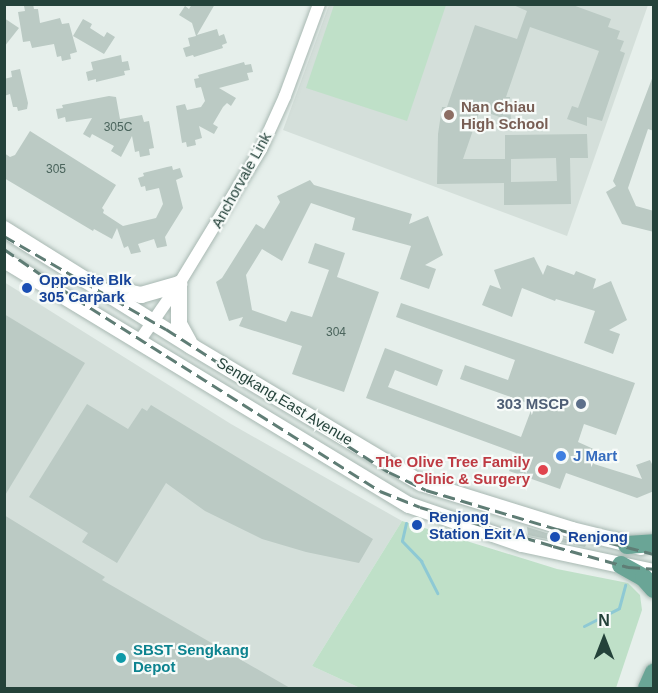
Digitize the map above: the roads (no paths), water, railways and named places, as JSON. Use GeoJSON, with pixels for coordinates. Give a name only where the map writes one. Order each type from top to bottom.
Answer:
{"type":"FeatureCollection","features":[{"type":"Feature","properties":{"kind":"main road","name":"Sengkang East Avenue"},"geometry":{"type":"LineString","coordinates":[[4,229],[191,346],[421,483],[627,545],[654,549]]}},
{"type":"Feature","properties":{"kind":"main road","name":"Sengkang East Avenue"},"geometry":{"type":"LineString","coordinates":[[4,261],[409,505],[522,544],[654,572]]}},
{"type":"Feature","properties":{"kind":"main road"},"geometry":{"type":"LineString","coordinates":[[95,284],[141,295],[179,284],[179,324],[191,346]]}},
{"type":"Feature","properties":{"kind":"main road"},"geometry":{"type":"LineString","coordinates":[[627,545],[654,543]]}},
{"type":"Feature","properties":{"kind":"main road"},"geometry":{"type":"LineString","coordinates":[[621,565],[644,578],[654,589]]}},
{"type":"Feature","properties":{"kind":"main road"},"geometry":{"type":"LineString","coordinates":[[647,688],[654,672]]}},
{"type":"Feature","properties":{"kind":"street","name":"Anchorvale Link"},"geometry":{"type":"LineString","coordinates":[[138,343],[179,284],[261,149],[285,96],[319,4]]}},
{"type":"Feature","properties":{"kind":"waterway"},"geometry":{"type":"LineString","coordinates":[[406,523],[402,541],[421,561],[437,593]]}},
{"type":"Feature","properties":{"kind":"waterway"},"geometry":{"type":"LineString","coordinates":[[584,626],[619,608],[625,585]]}},
{"type":"Feature","properties":{"kind":"railway"},"geometry":{"type":"LineString","coordinates":[[4,236],[166,329],[389,472],[426,490],[557,529],[654,554]]}},
{"type":"Feature","properties":{"kind":"railway"},"geometry":{"type":"LineString","coordinates":[[4,249],[75,298],[380,491],[420,507],[553,546],[628,567],[654,569]]}},
{"type":"Feature","properties":{"kind":"place","name":"Nan Chiau High School"},"geometry":{"type":"Point","coordinates":[449,115]}},
{"type":"Feature","properties":{"kind":"place","name":"Opposite Blk 305 Carpark"},"geometry":{"type":"Point","coordinates":[27,288]}},
{"type":"Feature","properties":{"kind":"place","name":"303 MSCP"},"geometry":{"type":"Point","coordinates":[581,404]}},
{"type":"Feature","properties":{"kind":"place","name":"J Mart"},"geometry":{"type":"Point","coordinates":[561,456]}},
{"type":"Feature","properties":{"kind":"place","name":"The Olive Tree Family Clinic & Surgery"},"geometry":{"type":"Point","coordinates":[543,470]}},
{"type":"Feature","properties":{"kind":"place","name":"Renjong Station Exit A"},"geometry":{"type":"Point","coordinates":[417,525]}},
{"type":"Feature","properties":{"kind":"place","name":"Renjong"},"geometry":{"type":"Point","coordinates":[555,537]}},
{"type":"Feature","properties":{"kind":"place","name":"SBST Sengkang Depot"},"geometry":{"type":"Point","coordinates":[121,658]}}]}
